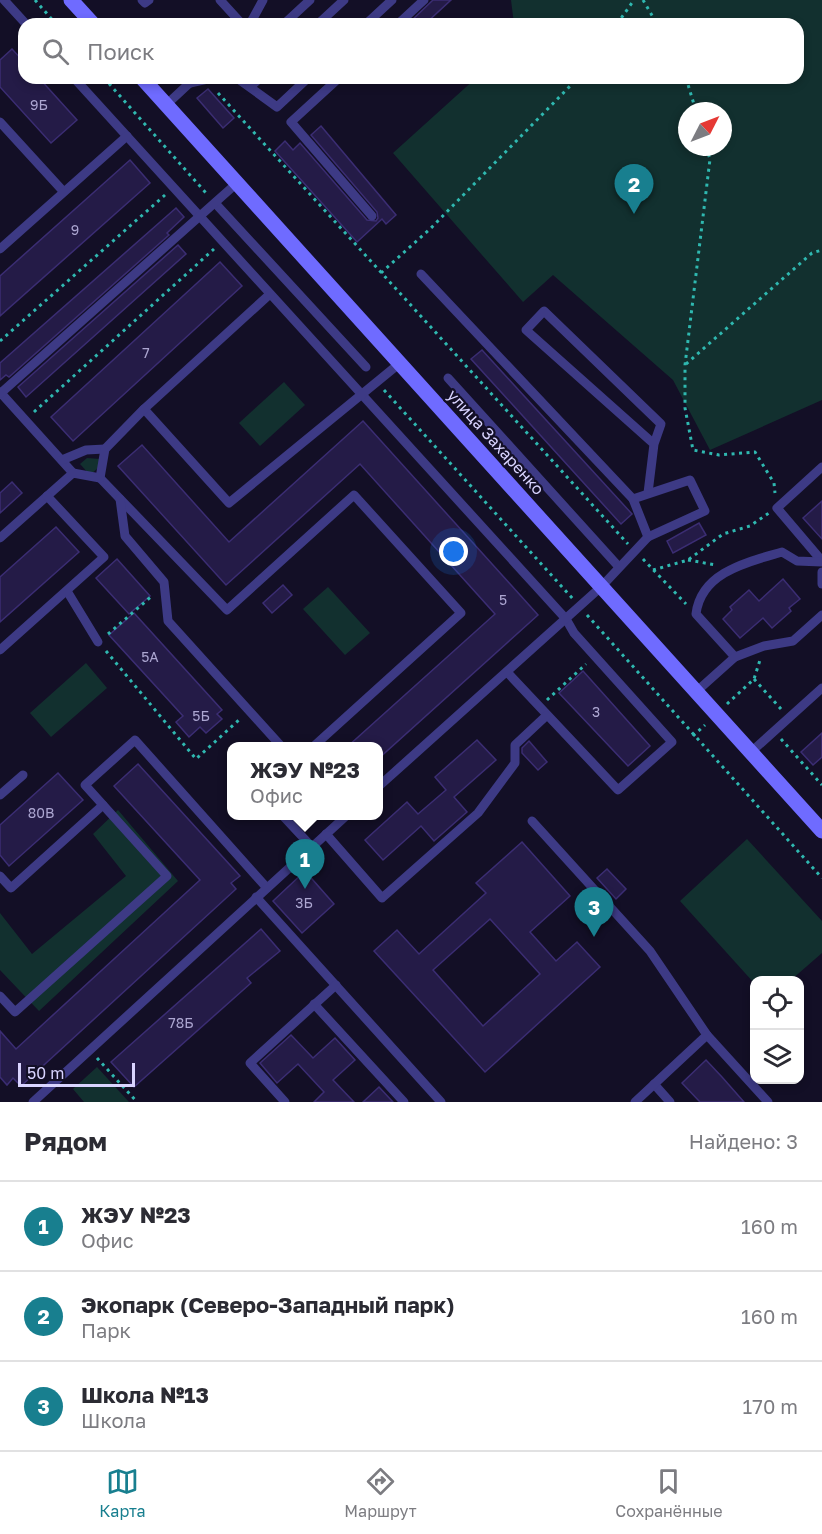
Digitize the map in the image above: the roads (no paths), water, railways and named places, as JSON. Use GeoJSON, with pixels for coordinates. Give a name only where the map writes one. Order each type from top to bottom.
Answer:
{"type":"FeatureCollection","features":[{"type":"Feature","properties":{"kind":"street"},"geometry":{"type":"LineString","coordinates":[[71,0],[88,18]]}},
{"type":"Feature","properties":{"kind":"street","name":"улица Захаренко"},"geometry":{"type":"LineString","coordinates":[[147,84],[822,831]]}},
{"type":"Feature","properties":{"kind":"lane"},"geometry":{"type":"LineString","coordinates":[[4,0],[20,18]]}},
{"type":"Feature","properties":{"kind":"lane"},"geometry":{"type":"LineString","coordinates":[[142,0],[145,3],[149,0]]}},
{"type":"Feature","properties":{"kind":"lane"},"geometry":{"type":"LineString","coordinates":[[220,0],[236,18]]}},
{"type":"Feature","properties":{"kind":"lane"},"geometry":{"type":"LineString","coordinates":[[253,18],[263,0]]}},
{"type":"Feature","properties":{"kind":"lane"},"geometry":{"type":"LineString","coordinates":[[290,18],[310,0]]}},
{"type":"Feature","properties":{"kind":"lane"},"geometry":{"type":"LineString","coordinates":[[324,18],[344,0]]}},
{"type":"Feature","properties":{"kind":"lane"},"geometry":{"type":"LineString","coordinates":[[372,18],[392,0]]}},
{"type":"Feature","properties":{"kind":"lane"},"geometry":{"type":"LineString","coordinates":[[404,18],[424,0]]}},
{"type":"Feature","properties":{"kind":"lane"},"geometry":{"type":"LineString","coordinates":[[79,84],[566,619],[574,633],[672,742],[618,790],[507,672]]}},
{"type":"Feature","properties":{"kind":"lane"},"geometry":{"type":"LineString","coordinates":[[166,105],[188,84]]}},
{"type":"Feature","properties":{"kind":"lane"},"geometry":{"type":"LineString","coordinates":[[246,84],[277,107],[372,216]]}},
{"type":"Feature","properties":{"kind":"lane"},"geometry":{"type":"LineString","coordinates":[[250,87],[253,84]]}},
{"type":"Feature","properties":{"kind":"lane"},"geometry":{"type":"LineString","coordinates":[[277,107],[302,84]]}},
{"type":"Feature","properties":{"kind":"lane"},"geometry":{"type":"LineString","coordinates":[[291,122],[332,84]]}},
{"type":"Feature","properties":{"kind":"lane"},"geometry":{"type":"LineString","coordinates":[[0,122],[63,191]]}},
{"type":"Feature","properties":{"kind":"lane"},"geometry":{"type":"LineString","coordinates":[[0,249],[127,136]]}},
{"type":"Feature","properties":{"kind":"lane"},"geometry":{"type":"LineString","coordinates":[[237,183],[0,392],[73,473],[100,478],[226,610],[354,495],[461,613],[319,742]]}},
{"type":"Feature","properties":{"kind":"lane"},"geometry":{"type":"LineString","coordinates":[[215,203],[366,367]]}},
{"type":"Feature","properties":{"kind":"lane"},"geometry":{"type":"LineString","coordinates":[[421,274],[633,499],[648,537]]}},
{"type":"Feature","properties":{"kind":"lane"},"geometry":{"type":"LineString","coordinates":[[100,478],[105,448],[144,409],[270,294]]}},
{"type":"Feature","properties":{"kind":"lane"},"geometry":{"type":"LineString","coordinates":[[648,493],[654,444],[660,424],[544,311],[526,330],[654,444]]}},
{"type":"Feature","properties":{"kind":"lane"},"geometry":{"type":"LineString","coordinates":[[144,409],[229,503],[400,363]]}},
{"type":"Feature","properties":{"kind":"lane"},"geometry":{"type":"LineString","coordinates":[[448,378],[619,567]]}},
{"type":"Feature","properties":{"kind":"lane"},"geometry":{"type":"LineString","coordinates":[[62,460],[86,450],[105,448]]}},
{"type":"Feature","properties":{"kind":"lane"},"geometry":{"type":"LineString","coordinates":[[822,467],[777,508],[822,561]]}},
{"type":"Feature","properties":{"kind":"lane"},"geometry":{"type":"LineString","coordinates":[[0,538],[73,473]]}},
{"type":"Feature","properties":{"kind":"lane"},"geometry":{"type":"LineString","coordinates":[[383,783],[602,586],[648,537],[705,511],[690,480],[633,499]]}},
{"type":"Feature","properties":{"kind":"lane"},"geometry":{"type":"LineString","coordinates":[[0,650],[104,557],[47,496]]}},
{"type":"Feature","properties":{"kind":"lane"},"geometry":{"type":"LineString","coordinates":[[120,498],[125,536],[164,582],[168,621],[276,742]]}},
{"type":"Feature","properties":{"kind":"lane"},"geometry":{"type":"LineString","coordinates":[[735,657],[696,614],[698,597],[729,568],[782,552],[797,561],[822,561]]}},
{"type":"Feature","properties":{"kind":"lane"},"geometry":{"type":"LineString","coordinates":[[822,572],[822,585]]}},
{"type":"Feature","properties":{"kind":"lane"},"geometry":{"type":"LineString","coordinates":[[67,591],[98,642]]}},
{"type":"Feature","properties":{"kind":"lane"},"geometry":{"type":"LineString","coordinates":[[697,691],[735,657],[764,646],[793,641],[822,615]]}},
{"type":"Feature","properties":{"kind":"lane"},"geometry":{"type":"LineString","coordinates":[[751,752],[818,691],[822,702]]}},
{"type":"Feature","properties":{"kind":"lane"},"geometry":{"type":"LineString","coordinates":[[326,834],[382,898],[478,813],[514,763],[515,745],[546,716]]}},
{"type":"Feature","properties":{"kind":"lane"},"geometry":{"type":"LineString","coordinates":[[0,996],[15,1012],[167,876],[85,785],[135,740],[267,888]]}},
{"type":"Feature","properties":{"kind":"lane"},"geometry":{"type":"LineString","coordinates":[[0,795],[23,775]]}},
{"type":"Feature","properties":{"kind":"lane"},"geometry":{"type":"LineString","coordinates":[[0,876],[11,888],[103,805]]}},
{"type":"Feature","properties":{"kind":"lane"},"geometry":{"type":"LineString","coordinates":[[287,820],[312,847]]}},
{"type":"Feature","properties":{"kind":"lane"},"geometry":{"type":"LineString","coordinates":[[33,1102],[341,820]]}},
{"type":"Feature","properties":{"kind":"lane"},"geometry":{"type":"LineString","coordinates":[[532,821],[650,951],[707,1035],[768,1102]]}},
{"type":"Feature","properties":{"kind":"lane"},"geometry":{"type":"LineString","coordinates":[[256,897],[441,1102]]}},
{"type":"Feature","properties":{"kind":"lane"},"geometry":{"type":"LineString","coordinates":[[285,1102],[250,1063],[336,985]]}},
{"type":"Feature","properties":{"kind":"lane"},"geometry":{"type":"LineString","coordinates":[[314,1004],[404,1102]]}},
{"type":"Feature","properties":{"kind":"lane"},"geometry":{"type":"LineString","coordinates":[[635,1102],[707,1035]]}},
{"type":"Feature","properties":{"kind":"lane"},"geometry":{"type":"LineString","coordinates":[[654,1084],[670,1102]]}},
{"type":"Feature","properties":{"kind":"lane"},"geometry":{"type":"LineString","coordinates":[[42,1094],[49,1102]]}},
{"type":"Feature","properties":{"kind":"place","name":"Экопарк (Северо-Западный парк)"},"geometry":{"type":"Point","coordinates":[634,214]}},
{"type":"Feature","properties":{"kind":"place","name":"ЖЭУ №23"},"geometry":{"type":"Point","coordinates":[305,889]}},
{"type":"Feature","properties":{"kind":"place","name":"Школа №13"},"geometry":{"type":"Point","coordinates":[594,937]}}]}
